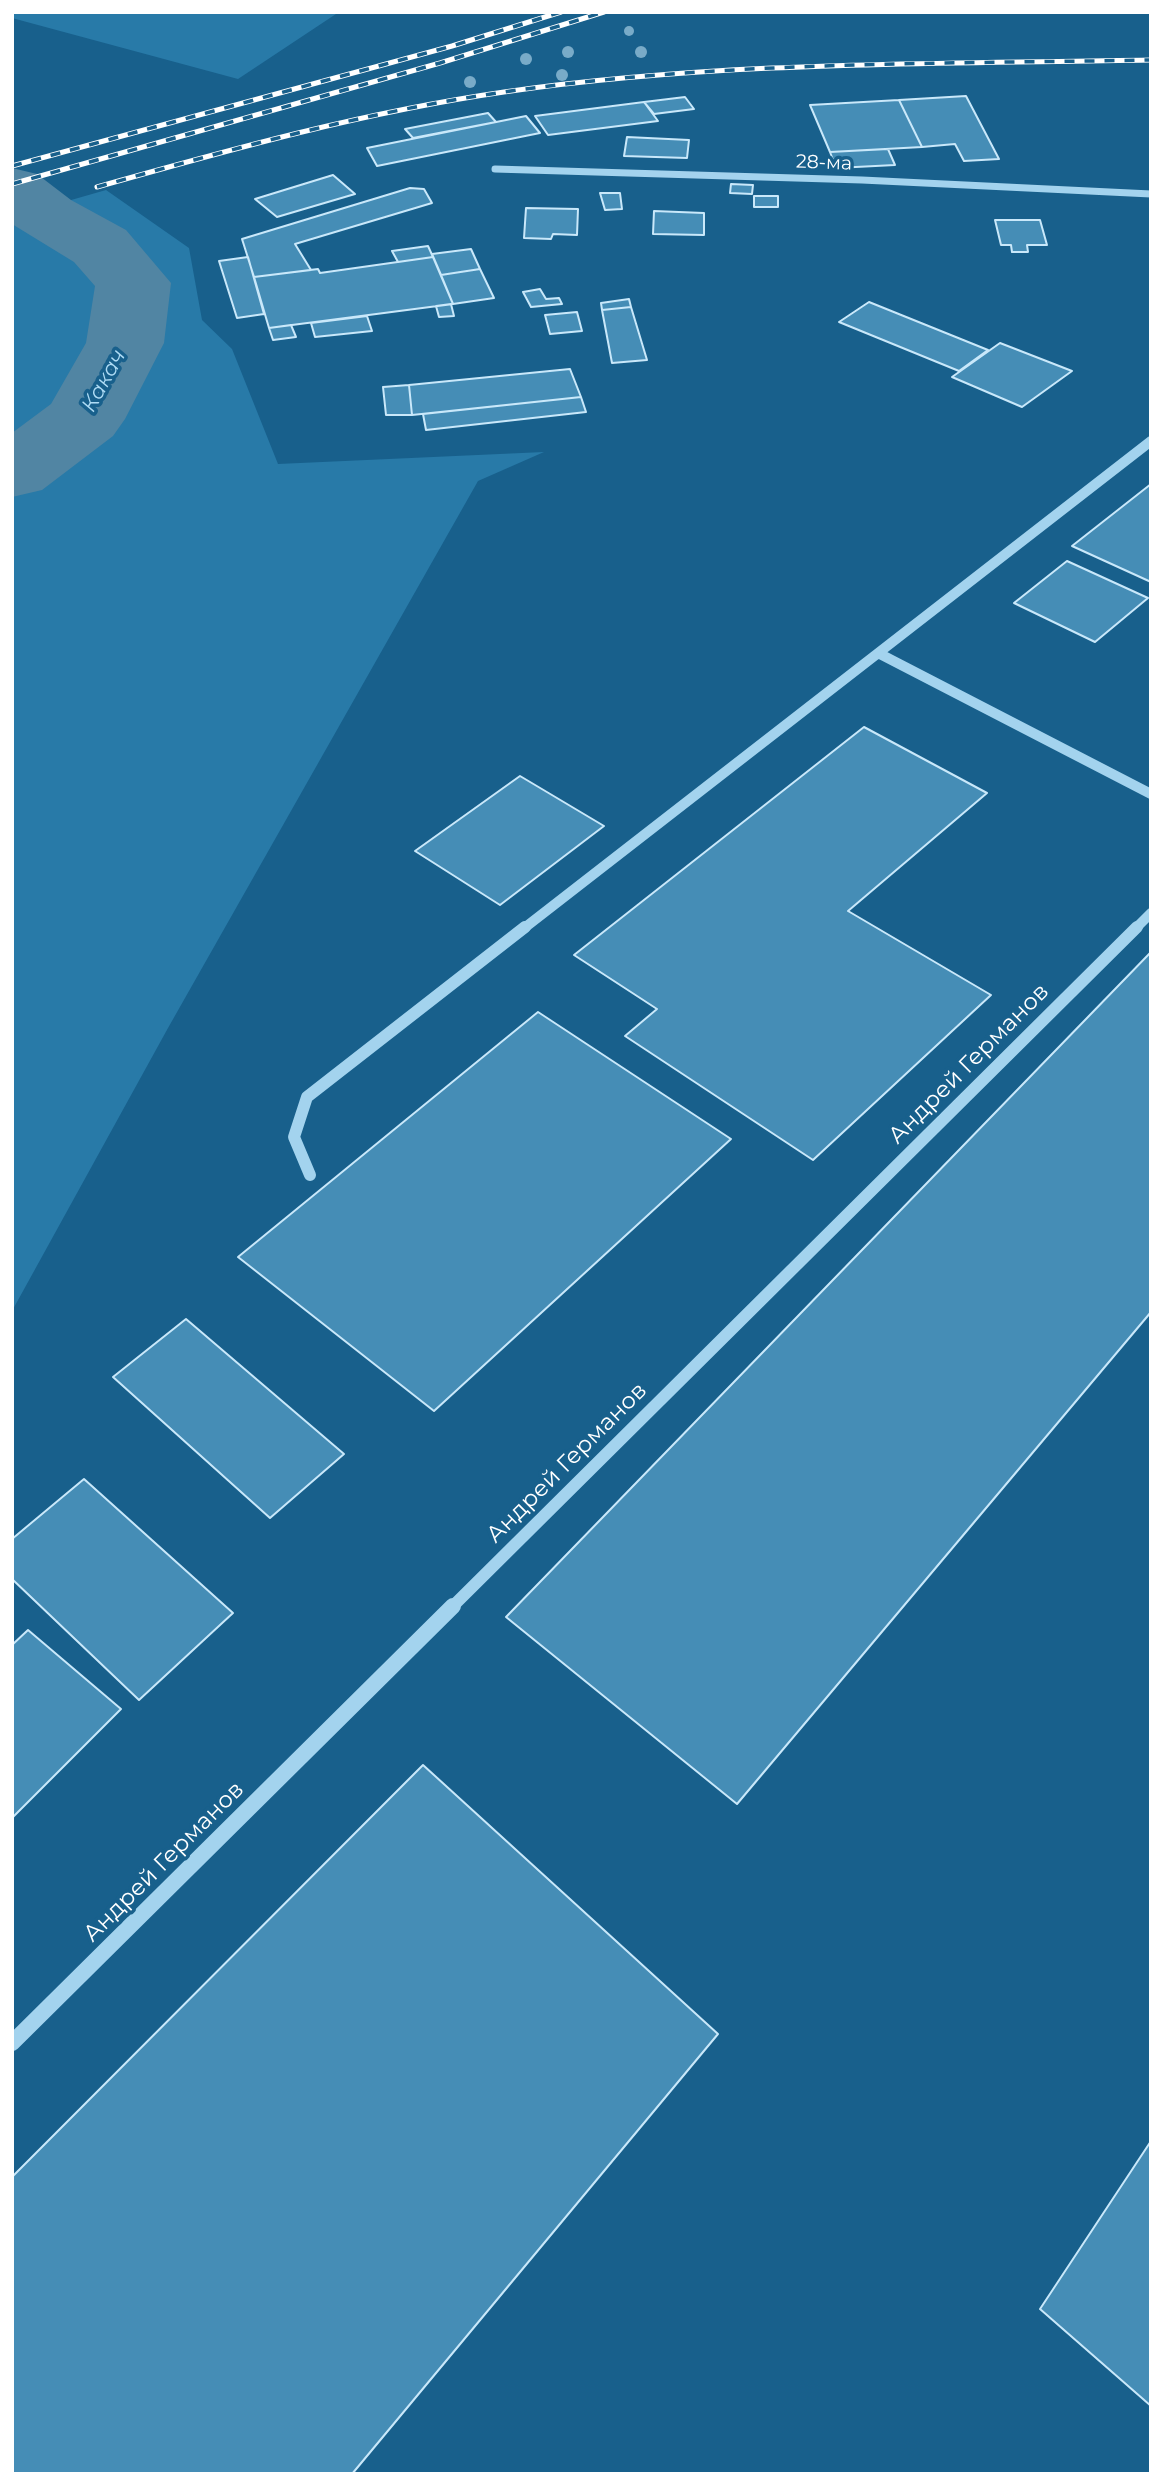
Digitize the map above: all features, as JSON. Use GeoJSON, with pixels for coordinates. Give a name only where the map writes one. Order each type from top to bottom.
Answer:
{"type":"FeatureCollection","features":[{"type":"Feature","properties":{"kind":"street","name":"28-ма"},"geometry":{"type":"LineString","coordinates":[[495,169],[848,179],[1151,194]]}},
{"type":"Feature","properties":{"kind":"street"},"geometry":{"type":"LineString","coordinates":[[310,1175],[294,1137],[307,1097],[1151,441]]}},
{"type":"Feature","properties":{"kind":"street"},"geometry":{"type":"LineString","coordinates":[[880,654],[1151,794]]}},
{"type":"Feature","properties":{"kind":"street","name":"Андрей Германов"},"geometry":{"type":"LineString","coordinates":[[12,2043],[1151,913]]}},
{"type":"Feature","properties":{"kind":"shaded area"},"geometry":{"type":"Polygon","coordinates":[[[12,12],[339,12],[238,79],[12,18],[12,12]]]}},
{"type":"Feature","properties":{"kind":"shaded area"},"geometry":{"type":"Polygon","coordinates":[[[106,190],[189,248],[202,320],[232,349],[278,464],[544,452],[478,481],[168,1028],[12,1311],[12,217],[106,190]]]}},
{"type":"Feature","properties":{"kind":"building"},"geometry":{"type":"Polygon","coordinates":[[[966,96],[999,159],[964,161],[955,144],[922,147],[899,100],[966,96]]]}},
{"type":"Feature","properties":{"kind":"building"},"geometry":{"type":"Polygon","coordinates":[[[685,97],[694,109],[654,114],[644,102],[685,97]]]}},
{"type":"Feature","properties":{"kind":"building"},"geometry":{"type":"Polygon","coordinates":[[[899,100],[922,147],[830,152],[810,105],[899,100]]]}},
{"type":"Feature","properties":{"kind":"building"},"geometry":{"type":"Polygon","coordinates":[[[644,102],[658,121],[548,135],[535,116],[644,102]]]}},
{"type":"Feature","properties":{"kind":"building"},"geometry":{"type":"Polygon","coordinates":[[[488,113],[496,122],[413,138],[405,129],[488,113]]]}},
{"type":"Feature","properties":{"kind":"building"},"geometry":{"type":"Polygon","coordinates":[[[526,116],[540,133],[377,166],[367,148],[526,116]]]}},
{"type":"Feature","properties":{"kind":"building"},"geometry":{"type":"Polygon","coordinates":[[[627,137],[689,140],[687,158],[624,156],[627,137]]]}},
{"type":"Feature","properties":{"kind":"building"},"geometry":{"type":"Polygon","coordinates":[[[888,149],[895,165],[836,168],[830,152],[888,149]]]}},
{"type":"Feature","properties":{"kind":"building"},"geometry":{"type":"Polygon","coordinates":[[[333,175],[355,194],[277,217],[255,199],[333,175]]]}},
{"type":"Feature","properties":{"kind":"building"},"geometry":{"type":"Polygon","coordinates":[[[731,184],[753,185],[752,194],[730,193],[731,184]]]}},
{"type":"Feature","properties":{"kind":"building"},"geometry":{"type":"Polygon","coordinates":[[[410,188],[424,189],[432,203],[295,244],[311,270],[254,277],[242,239],[410,188]]]}},
{"type":"Feature","properties":{"kind":"building"},"geometry":{"type":"Polygon","coordinates":[[[600,193],[620,193],[622,209],[605,210],[600,193]]]}},
{"type":"Feature","properties":{"kind":"building"},"geometry":{"type":"Polygon","coordinates":[[[754,196],[778,196],[778,207],[754,207],[754,196]]]}},
{"type":"Feature","properties":{"kind":"building"},"geometry":{"type":"Polygon","coordinates":[[[526,208],[578,209],[577,235],[553,234],[551,239],[524,238],[526,208]]]}},
{"type":"Feature","properties":{"kind":"building"},"geometry":{"type":"Polygon","coordinates":[[[654,211],[704,213],[704,235],[653,234],[654,211]]]}},
{"type":"Feature","properties":{"kind":"building"},"geometry":{"type":"Polygon","coordinates":[[[995,220],[1040,220],[1047,245],[1027,245],[1028,252],[1012,252],[1011,245],[1001,245],[995,220]]]}},
{"type":"Feature","properties":{"kind":"building"},"geometry":{"type":"Polygon","coordinates":[[[428,246],[433,257],[398,262],[392,251],[428,246]]]}},
{"type":"Feature","properties":{"kind":"building"},"geometry":{"type":"Polygon","coordinates":[[[471,249],[480,269],[441,275],[432,254],[471,249]]]}},
{"type":"Feature","properties":{"kind":"building"},"geometry":{"type":"Polygon","coordinates":[[[248,257],[264,314],[237,318],[219,261],[248,257]]]}},
{"type":"Feature","properties":{"kind":"building"},"geometry":{"type":"Polygon","coordinates":[[[433,257],[453,304],[269,328],[254,277],[318,269],[320,273],[433,257]]]}},
{"type":"Feature","properties":{"kind":"building"},"geometry":{"type":"Polygon","coordinates":[[[480,269],[494,298],[453,304],[441,275],[480,269]]]}},
{"type":"Feature","properties":{"kind":"building"},"geometry":{"type":"Polygon","coordinates":[[[540,289],[546,299],[559,298],[562,304],[531,307],[523,292],[540,289]]]}},
{"type":"Feature","properties":{"kind":"building"},"geometry":{"type":"Polygon","coordinates":[[[629,299],[631,307],[602,310],[601,303],[629,299]]]}},
{"type":"Feature","properties":{"kind":"building"},"geometry":{"type":"Polygon","coordinates":[[[869,302],[988,350],[959,371],[839,322],[869,302]]]}},
{"type":"Feature","properties":{"kind":"building"},"geometry":{"type":"Polygon","coordinates":[[[451,304],[454,316],[439,317],[436,306],[451,304]]]}},
{"type":"Feature","properties":{"kind":"building"},"geometry":{"type":"Polygon","coordinates":[[[631,307],[647,360],[612,363],[602,310],[631,307]]]}},
{"type":"Feature","properties":{"kind":"building"},"geometry":{"type":"Polygon","coordinates":[[[577,312],[582,331],[550,334],[545,315],[577,312]]]}},
{"type":"Feature","properties":{"kind":"building"},"geometry":{"type":"Polygon","coordinates":[[[367,316],[372,331],[315,337],[311,323],[367,316]]]}},
{"type":"Feature","properties":{"kind":"building"},"geometry":{"type":"Polygon","coordinates":[[[291,325],[296,337],[273,340],[269,328],[291,325]]]}},
{"type":"Feature","properties":{"kind":"building"},"geometry":{"type":"Polygon","coordinates":[[[1000,343],[1072,371],[1022,407],[952,377],[1000,343]]]}},
{"type":"Feature","properties":{"kind":"building"},"geometry":{"type":"Polygon","coordinates":[[[570,369],[581,397],[412,415],[409,385],[570,369]]]}},
{"type":"Feature","properties":{"kind":"building"},"geometry":{"type":"Polygon","coordinates":[[[409,385],[412,415],[386,415],[383,387],[409,385]]]}},
{"type":"Feature","properties":{"kind":"building"},"geometry":{"type":"Polygon","coordinates":[[[581,397],[586,412],[426,430],[423,414],[581,397]]]}},
{"type":"Feature","properties":{"kind":"building"},"geometry":{"type":"Polygon","coordinates":[[[1151,484],[1151,582],[1072,546],[1151,484]]]}},
{"type":"Feature","properties":{"kind":"building"},"geometry":{"type":"Polygon","coordinates":[[[1067,561],[1148,598],[1095,642],[1014,603],[1067,561]]]}},
{"type":"Feature","properties":{"kind":"building"},"geometry":{"type":"Polygon","coordinates":[[[864,727],[987,793],[848,911],[991,995],[813,1160],[625,1036],[657,1009],[574,955],[864,727]]]}},
{"type":"Feature","properties":{"kind":"building"},"geometry":{"type":"Polygon","coordinates":[[[520,776],[604,826],[500,905],[415,851],[520,776]]]}},
{"type":"Feature","properties":{"kind":"building"},"geometry":{"type":"Polygon","coordinates":[[[1151,952],[1151,1312],[737,1804],[506,1617],[1151,952]]]}},
{"type":"Feature","properties":{"kind":"building"},"geometry":{"type":"Polygon","coordinates":[[[538,1012],[731,1139],[434,1411],[238,1257],[538,1012]]]}},
{"type":"Feature","properties":{"kind":"building"},"geometry":{"type":"Polygon","coordinates":[[[186,1319],[344,1454],[270,1518],[113,1377],[186,1319]]]}},
{"type":"Feature","properties":{"kind":"building"},"geometry":{"type":"Polygon","coordinates":[[[84,1479],[233,1613],[139,1700],[12,1579],[12,1539],[84,1479]]]}},
{"type":"Feature","properties":{"kind":"building"},"geometry":{"type":"Polygon","coordinates":[[[28,1630],[121,1709],[12,1818],[12,1645],[28,1630]]]}},
{"type":"Feature","properties":{"kind":"building"},"geometry":{"type":"Polygon","coordinates":[[[423,1765],[718,2034],[352,2474],[12,2474],[12,2177],[423,1765]]]}},
{"type":"Feature","properties":{"kind":"building"},"geometry":{"type":"Polygon","coordinates":[[[1151,2141],[1151,2406],[1040,2309],[1151,2141]]]}},
{"type":"Feature","properties":{"kind":"waterway","name":"Какач"},"geometry":{"type":"LineString","coordinates":[[12,189],[45,215],[100,246],[133,283],[125,343],[84,419],[12,472]]}},
{"type":"Feature","properties":{"kind":"railway"},"geometry":{"type":"LineString","coordinates":[[12,166],[452,46],[561,12]]}},
{"type":"Feature","properties":{"kind":"railway"},"geometry":{"type":"LineString","coordinates":[[12,184],[440,63],[604,12]]}},
{"type":"Feature","properties":{"kind":"railway"},"geometry":{"type":"LineString","coordinates":[[97,187],[248,146],[401,110],[504,92],[584,82],[746,69],[1151,60]]}}]}
